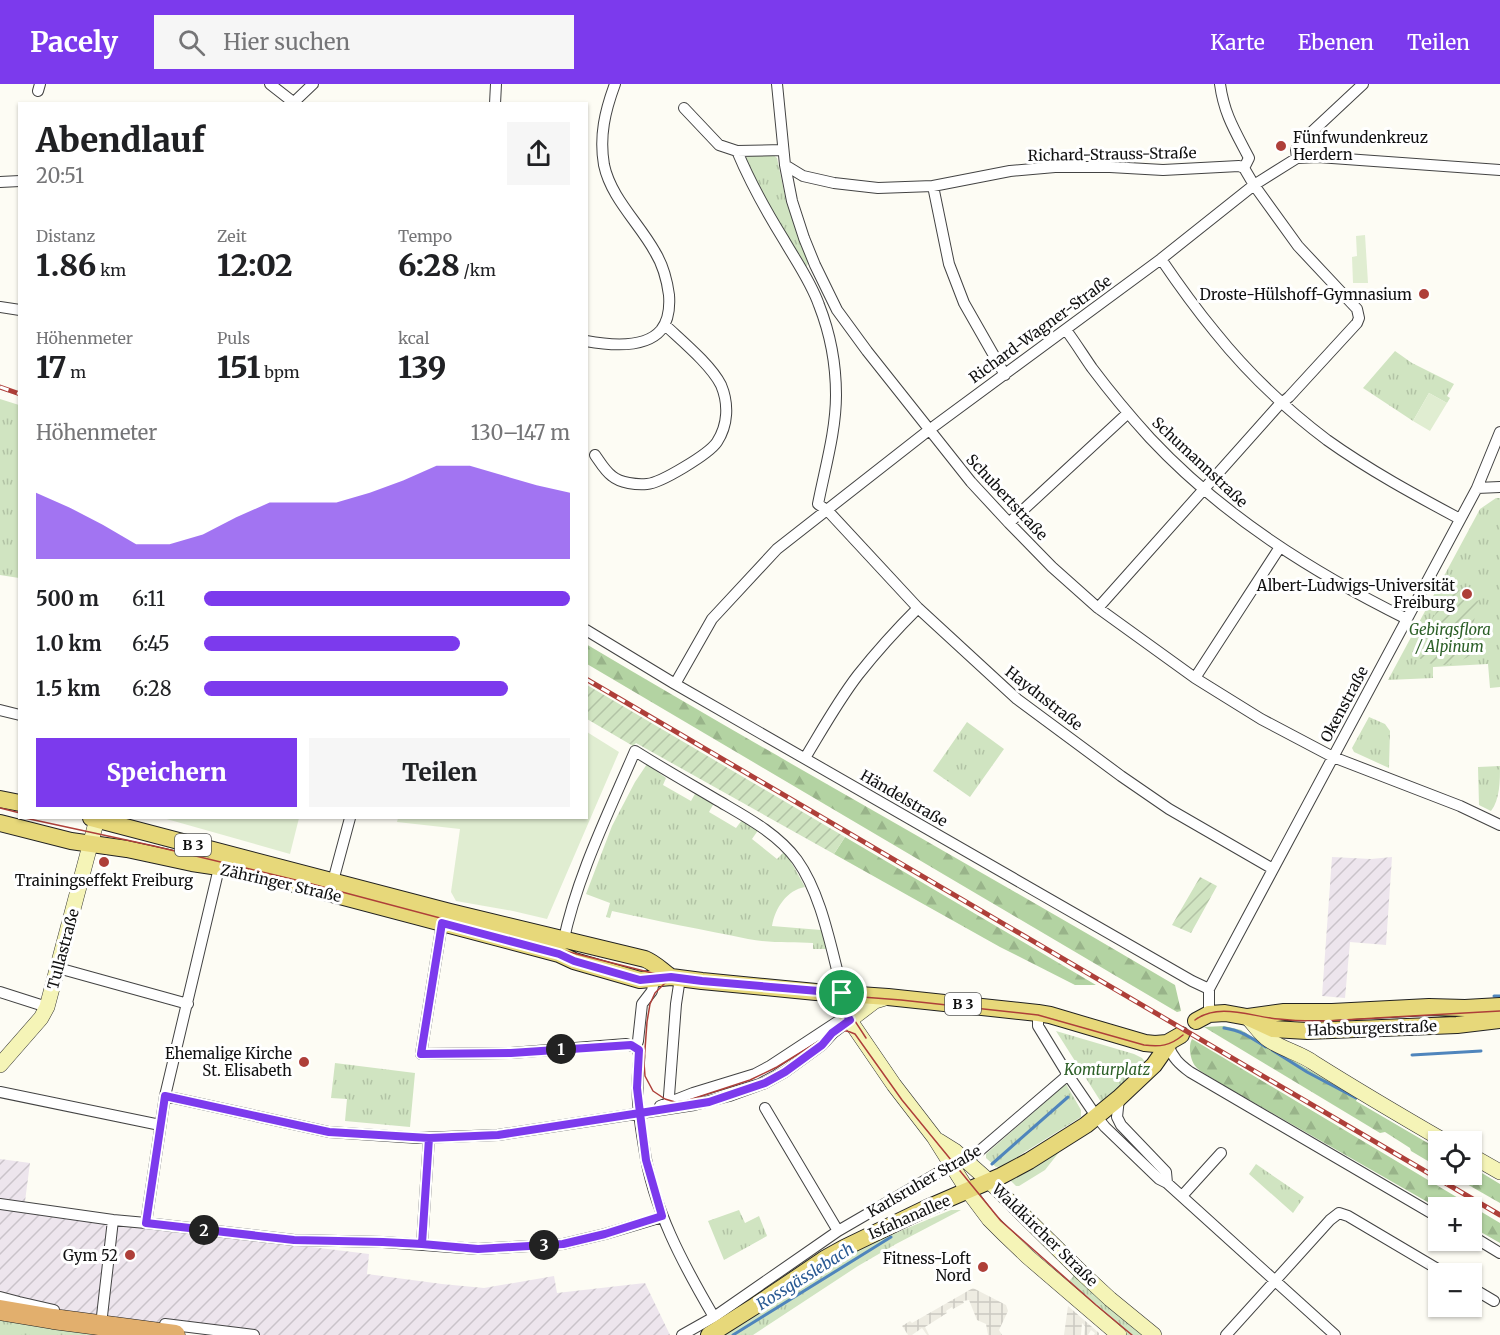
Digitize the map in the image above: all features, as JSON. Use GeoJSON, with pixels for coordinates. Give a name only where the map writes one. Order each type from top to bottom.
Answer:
{"type":"FeatureCollection","features":[{"type":"Feature","properties":{"kind":"highway"},"geometry":{"type":"LineString","coordinates":[[0,1310],[175,1335]]}},
{"type":"Feature","properties":{"kind":"main road"},"geometry":{"type":"LineString","coordinates":[[0,799],[18,803]]}},
{"type":"Feature","properties":{"kind":"main road","name":"Tullastraße"},"geometry":{"type":"LineString","coordinates":[[0,1065],[41,1018],[47,1007],[91,844],[95,819]]}},
{"type":"Feature","properties":{"kind":"main road","name":"Zähringer Straße"},"geometry":{"type":"LineString","coordinates":[[99,819],[333,881],[561,947]]}},
{"type":"Feature","properties":{"kind":"main road","name":"Zähringer Straße"},"geometry":{"type":"LineString","coordinates":[[0,823],[44,835],[239,870],[442,923],[561,947],[645,959],[663,978],[842,1005],[888,997],[1038,1013],[1145,1043],[1172,1041]]}},
{"type":"Feature","properties":{"kind":"main road"},"geometry":{"type":"LineString","coordinates":[[842,1005],[888,997]]}},
{"type":"Feature","properties":{"kind":"main road","name":"Waldkircher Straße"},"geometry":{"type":"LineString","coordinates":[[842,1005],[894,1085],[934,1137],[958,1162],[990,1182],[1083,1274],[1154,1335]]}},
{"type":"Feature","properties":{"kind":"main road","name":"Habsburgerstraße"},"geometry":{"type":"LineString","coordinates":[[1210,1016],[1251,1016],[1284,1012],[1429,1006],[1464,1016],[1500,1020]]}},
{"type":"Feature","properties":{"kind":"main road","name":"Habsburgerstraße"},"geometry":{"type":"LineString","coordinates":[[1251,1016],[1273,1029],[1318,1031],[1464,1016],[1500,1006]]}},
{"type":"Feature","properties":{"kind":"main road"},"geometry":{"type":"LineString","coordinates":[[1318,1012],[1316,1020],[1318,1031]]}},
{"type":"Feature","properties":{"kind":"main road"},"geometry":{"type":"LineString","coordinates":[[1251,1016],[1259,1032],[1288,1051],[1301,1054]]}},
{"type":"Feature","properties":{"kind":"main road"},"geometry":{"type":"LineString","coordinates":[[1286,1030],[1292,1043],[1301,1054],[1428,1131]]}},
{"type":"Feature","properties":{"kind":"main road"},"geometry":{"type":"LineString","coordinates":[[990,1182],[1029,1161],[1086,1125],[1154,1065],[1172,1041]]}},
{"type":"Feature","properties":{"kind":"main road","name":"Waldkircher Straße"},"geometry":{"type":"LineString","coordinates":[[958,1162],[968,1191],[1004,1234],[1119,1335]]}},
{"type":"Feature","properties":{"kind":"main road"},"geometry":{"type":"LineString","coordinates":[[1482,1162],[1500,1172]]}},
{"type":"Feature","properties":{"kind":"main road","name":"Isfahanallee"},"geometry":{"type":"LineString","coordinates":[[709,1335],[862,1238],[990,1182]]}},
{"type":"Feature","properties":{"kind":"street"},"geometry":{"type":"LineString","coordinates":[[270,84],[292,102]]}},
{"type":"Feature","properties":{"kind":"street"},"geometry":{"type":"LineString","coordinates":[[294,102],[313,84]]}},
{"type":"Feature","properties":{"kind":"street"},"geometry":{"type":"LineString","coordinates":[[495,102],[496,84]]}},
{"type":"Feature","properties":{"kind":"street"},"geometry":{"type":"LineString","coordinates":[[588,341],[621,344],[647,339],[658,334],[669,314],[667,281],[661,264],[655,251],[619,199],[605,166],[602,148],[603,128],[606,109],[615,84]]}},
{"type":"Feature","properties":{"kind":"street","name":"Schubertstraße"},"geometry":{"type":"LineString","coordinates":[[777,84],[783,150],[792,201],[815,265],[837,310],[929,430],[971,482],[1009,523],[1052,567],[1098,608],[1195,678],[1261,720],[1333,757],[1460,806],[1500,825]]}},
{"type":"Feature","properties":{"kind":"street"},"geometry":{"type":"LineString","coordinates":[[1098,608],[1282,402],[1357,323],[1359,318],[1357,309],[1298,246],[1254,185],[1244,168],[1249,158],[1232,128],[1225,110],[1220,84]]}},
{"type":"Feature","properties":{"kind":"street"},"geometry":{"type":"LineString","coordinates":[[1363,84],[1301,142],[1296,150],[1297,158],[1329,158],[1500,170]]}},
{"type":"Feature","properties":{"kind":"street"},"geometry":{"type":"LineString","coordinates":[[684,108],[719,145],[737,151],[783,150]]}},
{"type":"Feature","properties":{"kind":"street"},"geometry":{"type":"LineString","coordinates":[[737,151],[763,206],[819,304],[826,327],[833,355],[836,397],[833,431],[818,504],[828,511]]}},
{"type":"Feature","properties":{"kind":"street","name":"Richard-Wagner-Straße"},"geometry":{"type":"LineString","coordinates":[[675,684],[712,619],[777,549],[929,430],[1161,259],[1254,185],[1297,158]]}},
{"type":"Feature","properties":{"kind":"street","name":"Richard-Strauss-Straße"},"geometry":{"type":"LineString","coordinates":[[785,165],[803,176],[834,183],[878,188],[933,186],[1010,171],[1055,167],[1164,170],[1239,166],[1244,168]]}},
{"type":"Feature","properties":{"kind":"street"},"geometry":{"type":"LineString","coordinates":[[0,182],[18,181]]}},
{"type":"Feature","properties":{"kind":"street"},"geometry":{"type":"LineString","coordinates":[[933,186],[949,264],[964,303],[1005,375]]}},
{"type":"Feature","properties":{"kind":"street"},"geometry":{"type":"LineString","coordinates":[[1161,259],[1216,334],[1282,402],[1323,436],[1361,463],[1460,519]]}},
{"type":"Feature","properties":{"kind":"street"},"geometry":{"type":"LineString","coordinates":[[0,307],[18,310]]}},
{"type":"Feature","properties":{"kind":"street"},"geometry":{"type":"LineString","coordinates":[[595,455],[613,477],[635,484],[649,484],[706,454],[722,434],[726,404],[720,385],[710,369],[665,325]]}},
{"type":"Feature","properties":{"kind":"street","name":"Schumannstraße"},"geometry":{"type":"LineString","coordinates":[[1065,330],[1128,413],[1203,490],[1231,513],[1324,575],[1407,619]]}},
{"type":"Feature","properties":{"kind":"street"},"geometry":{"type":"LineString","coordinates":[[1009,523],[1128,413]]}},
{"type":"Feature","properties":{"kind":"street","name":"Okenstraße"},"geometry":{"type":"LineString","coordinates":[[1210,1016],[1209,989],[1477,488],[1500,432]]}},
{"type":"Feature","properties":{"kind":"street"},"geometry":{"type":"LineString","coordinates":[[1477,488],[1500,487]]}},
{"type":"Feature","properties":{"kind":"street","name":"Haydnstraße"},"geometry":{"type":"LineString","coordinates":[[828,511],[918,608],[1017,699],[1169,809],[1273,869]]}},
{"type":"Feature","properties":{"kind":"street"},"geometry":{"type":"LineString","coordinates":[[1195,678],[1280,547]]}},
{"type":"Feature","properties":{"kind":"street"},"geometry":{"type":"LineString","coordinates":[[805,759],[857,677],[886,641],[918,608]]}},
{"type":"Feature","properties":{"kind":"street","name":"Händelstraße"},"geometry":{"type":"LineString","coordinates":[[588,631],[805,759],[1209,989]]}},
{"type":"Feature","properties":{"kind":"street"},"geometry":{"type":"LineString","coordinates":[[0,710],[18,714]]}},
{"type":"Feature","properties":{"kind":"street"},"geometry":{"type":"LineString","coordinates":[[165,1096],[329,1132],[429,1138],[498,1135],[640,1113],[668,1106],[709,1102],[757,1091],[822,1045],[832,1033],[842,1005],[825,925],[816,898],[798,861],[785,846],[760,825],[634,752],[602,825],[571,906],[561,947]]}},
{"type":"Feature","properties":{"kind":"street"},"geometry":{"type":"LineString","coordinates":[[333,881],[350,819]]}},
{"type":"Feature","properties":{"kind":"street"},"geometry":{"type":"LineString","coordinates":[[146,1223],[165,1096],[219,868]]}},
{"type":"Feature","properties":{"kind":"street"},"geometry":{"type":"LineString","coordinates":[[442,923],[421,1054],[511,1053],[626,1044],[636,1047]]}},
{"type":"Feature","properties":{"kind":"street"},"geometry":{"type":"LineString","coordinates":[[58,968],[188,1004]]}},
{"type":"Feature","properties":{"kind":"street"},"geometry":{"type":"LineString","coordinates":[[668,1106],[676,1004],[663,978],[642,1004],[636,1047],[639,1050],[637,1088],[646,1160],[662,1216],[686,1270],[714,1317]]}},
{"type":"Feature","properties":{"kind":"street"},"geometry":{"type":"LineString","coordinates":[[1209,989],[1218,1006],[1210,1016]]}},
{"type":"Feature","properties":{"kind":"street"},"geometry":{"type":"LineString","coordinates":[[0,992],[47,1007]]}},
{"type":"Feature","properties":{"kind":"street"},"geometry":{"type":"LineString","coordinates":[[668,1106],[701,1090],[760,1071],[810,1041],[842,1005]]}},
{"type":"Feature","properties":{"kind":"street"},"geometry":{"type":"LineString","coordinates":[[1038,1013],[1038,1026],[1096,1116],[1112,1134],[1159,1179],[1182,1196],[1335,1335]]}},
{"type":"Feature","properties":{"kind":"street"},"geometry":{"type":"LineString","coordinates":[[1172,1041],[1173,1058],[1190,1072],[1428,1211]]}},
{"type":"Feature","properties":{"kind":"street","name":"Karlsruher Straße"},"geometry":{"type":"LineString","coordinates":[[682,1335],[714,1317],[837,1231],[977,1153],[1068,1075]]}},
{"type":"Feature","properties":{"kind":"street"},"geometry":{"type":"LineString","coordinates":[[0,1092],[160,1125]]}},
{"type":"Feature","properties":{"kind":"street"},"geometry":{"type":"LineString","coordinates":[[1119,1098],[1117,1116],[1120,1125],[1166,1172],[1167,1183]]}},
{"type":"Feature","properties":{"kind":"street"},"geometry":{"type":"LineString","coordinates":[[765,1108],[837,1231]]}},
{"type":"Feature","properties":{"kind":"street"},"geometry":{"type":"LineString","coordinates":[[1112,1134],[1116,1125],[1120,1125]]}},
{"type":"Feature","properties":{"kind":"street"},"geometry":{"type":"LineString","coordinates":[[422,1244],[429,1138]]}},
{"type":"Feature","properties":{"kind":"street"},"geometry":{"type":"LineString","coordinates":[[1182,1196],[1221,1153]]}},
{"type":"Feature","properties":{"kind":"street"},"geometry":{"type":"LineString","coordinates":[[0,1204],[113,1220],[294,1240],[383,1242],[478,1249],[563,1244],[605,1234],[662,1216]]}},
{"type":"Feature","properties":{"kind":"street"},"geometry":{"type":"LineString","coordinates":[[1226,1335],[1330,1220],[1340,1213],[1428,1263]]}},
{"type":"Feature","properties":{"kind":"street"},"geometry":{"type":"LineString","coordinates":[[102,1316],[113,1220]]}},
{"type":"Feature","properties":{"kind":"street"},"geometry":{"type":"LineString","coordinates":[[1482,1242],[1500,1253]]}},
{"type":"Feature","properties":{"kind":"street"},"geometry":{"type":"LineString","coordinates":[[1482,1294],[1494,1301]]}},
{"type":"Feature","properties":{"kind":"street"},"geometry":{"type":"LineString","coordinates":[[0,1297],[51,1309],[254,1335]]}},
{"type":"Feature","properties":{"kind":"shaded area"},"geometry":{"type":"Polygon","coordinates":[[[1332,857],[1371,859],[1392,857],[1386,945],[1350,942],[1345,998],[1322,996],[1332,857]]]}},
{"type":"Feature","properties":{"kind":"shaded area"},"geometry":{"type":"Polygon","coordinates":[[[0,1159],[30,1163],[24,1209],[146,1227],[369,1254],[367,1274],[442,1284],[484,1288],[554,1276],[557,1293],[645,1283],[670,1335],[208,1335],[103,1322],[0,1303],[0,1159]]]}},
{"type":"Feature","properties":{"kind":"shaded area"},"geometry":{"type":"Polygon","coordinates":[[[973,1288],[1006,1305],[1008,1311],[999,1330],[1002,1335],[988,1335],[986,1324],[977,1320],[969,1300],[963,1301],[964,1303],[953,1309],[952,1307],[946,1311],[947,1313],[925,1327],[929,1335],[922,1328],[908,1335],[902,1326],[910,1321],[912,1323],[973,1288]]]}},
{"type":"Feature","properties":{"kind":"shaded area"},"geometry":{"type":"Polygon","coordinates":[[[1068,1306],[1099,1335],[1094,1335],[1095,1333],[1091,1330],[1088,1335],[1084,1335],[1085,1326],[1082,1323],[1081,1335],[1064,1335],[1068,1306]]]}},
{"type":"Feature","properties":{"kind":"green space"},"geometry":{"type":"Polygon","coordinates":[[[757,153],[772,154],[777,158],[786,201],[808,263],[807,266],[803,266],[743,160],[757,153]]]}},
{"type":"Feature","properties":{"kind":"green space"},"geometry":{"type":"Polygon","coordinates":[[[1365,235],[1368,283],[1353,283],[1352,257],[1357,256],[1356,236],[1365,235]]]}},
{"type":"Feature","properties":{"kind":"green space"},"geometry":{"type":"Polygon","coordinates":[[[1395,351],[1412,363],[1454,384],[1447,396],[1450,398],[1447,403],[1429,393],[1413,421],[1363,388],[1395,351]]]}},
{"type":"Feature","properties":{"kind":"green space"},"geometry":{"type":"Polygon","coordinates":[[[1429,393],[1447,403],[1430,431],[1413,421],[1429,393]]]}},
{"type":"Feature","properties":{"kind":"green space"},"geometry":{"type":"Polygon","coordinates":[[[0,399],[18,405],[18,578],[0,575],[0,399]]]}},
{"type":"Feature","properties":{"kind":"green space"},"geometry":{"type":"Polygon","coordinates":[[[1496,498],[1500,498],[1500,687],[1490,688],[1488,664],[1433,667],[1433,678],[1388,680],[1480,509],[1496,498]]]}},
{"type":"Feature","properties":{"kind":"green space","name":"Gebirgsflora / Alpinum"},"geometry":{"type":"Polygon","coordinates":[[[1461,590],[1478,601],[1474,621],[1475,652],[1451,664],[1430,664],[1412,652],[1448,593],[1461,590]]]}},
{"type":"Feature","properties":{"kind":"green space"},"geometry":{"type":"Polygon","coordinates":[[[588,645],[1175,985],[1181,1011],[1177,1012],[588,665],[588,645]]]}},
{"type":"Feature","properties":{"kind":"green space"},"geometry":{"type":"Polygon","coordinates":[[[588,686],[845,837],[834,854],[636,743],[633,746],[588,720],[588,686]]]}},
{"type":"Feature","properties":{"kind":"green space"},"geometry":{"type":"Polygon","coordinates":[[[1369,717],[1385,724],[1390,731],[1389,768],[1354,752],[1352,748],[1369,717]]]}},
{"type":"Feature","properties":{"kind":"green space"},"geometry":{"type":"Polygon","coordinates":[[[967,722],[1004,749],[970,797],[933,771],[967,722]]]}},
{"type":"Feature","properties":{"kind":"green space"},"geometry":{"type":"Polygon","coordinates":[[[588,733],[619,752],[547,919],[456,901],[451,892],[460,829],[397,822],[398,819],[588,819],[588,733]]]}},
{"type":"Feature","properties":{"kind":"green space"},"geometry":{"type":"Polygon","coordinates":[[[647,764],[666,778],[663,785],[691,801],[696,792],[714,803],[709,812],[736,828],[742,820],[759,829],[752,839],[777,859],[785,851],[805,887],[787,896],[776,913],[772,926],[821,930],[828,949],[813,949],[813,943],[748,939],[612,911],[610,918],[606,917],[610,903],[586,894],[612,826],[647,764]]]}},
{"type":"Feature","properties":{"kind":"green space"},"geometry":{"type":"Polygon","coordinates":[[[1500,766],[1498,796],[1491,811],[1479,805],[1478,767],[1500,766]]]}},
{"type":"Feature","properties":{"kind":"green space"},"geometry":{"type":"Polygon","coordinates":[[[167,819],[299,819],[290,854],[167,819]]]}},
{"type":"Feature","properties":{"kind":"green space"},"geometry":{"type":"Polygon","coordinates":[[[845,837],[1096,985],[1075,985],[1000,947],[834,854],[845,837]]]}},
{"type":"Feature","properties":{"kind":"green space"},"geometry":{"type":"Polygon","coordinates":[[[1200,877],[1217,886],[1191,933],[1172,925],[1200,877]]]}},
{"type":"Feature","properties":{"kind":"green space"},"geometry":{"type":"Polygon","coordinates":[[[1224,1026],[1241,1030],[1357,1098],[1356,1101],[1428,1143],[1428,1161],[1385,1132],[1380,1133],[1204,1027],[1224,1026]]]}},
{"type":"Feature","properties":{"kind":"green space","name":"Komturplatz"},"geometry":{"type":"Polygon","coordinates":[[[1056,1031],[1134,1054],[1146,1063],[1104,1103],[1101,1102],[1056,1031]]]}},
{"type":"Feature","properties":{"kind":"green space"},"geometry":{"type":"Polygon","coordinates":[[[1192,1039],[1428,1180],[1428,1185],[1436,1185],[1456,1197],[1428,1197],[1428,1202],[1201,1071],[1191,1057],[1192,1039]]]}},
{"type":"Feature","properties":{"kind":"green space"},"geometry":{"type":"Polygon","coordinates":[[[335,1063],[415,1073],[410,1127],[345,1121],[347,1099],[331,1098],[335,1063]]]}},
{"type":"Feature","properties":{"kind":"green space"},"geometry":{"type":"Polygon","coordinates":[[[1066,1084],[1081,1110],[1081,1117],[1006,1166],[996,1167],[986,1158],[986,1154],[1066,1084]]]}},
{"type":"Feature","properties":{"kind":"green space"},"geometry":{"type":"Polygon","coordinates":[[[1060,1151],[1045,1170],[1019,1186],[1008,1178],[1060,1151]]]}},
{"type":"Feature","properties":{"kind":"green space"},"geometry":{"type":"Polygon","coordinates":[[[1256,1164],[1304,1197],[1293,1213],[1249,1174],[1256,1164]]]}},
{"type":"Feature","properties":{"kind":"green space"},"geometry":{"type":"Polygon","coordinates":[[[1482,1173],[1500,1184],[1500,1203],[1468,1185],[1482,1185],[1482,1173]]]}},
{"type":"Feature","properties":{"kind":"green space"},"geometry":{"type":"Polygon","coordinates":[[[739,1210],[745,1223],[759,1216],[767,1236],[724,1260],[708,1221],[739,1210]]]}},
{"type":"Feature","properties":{"kind":"green space"},"geometry":{"type":"Polygon","coordinates":[[[951,1210],[961,1210],[858,1266],[753,1335],[723,1335],[830,1266],[869,1244],[951,1210]]]}},
{"type":"Feature","properties":{"kind":"green space"},"geometry":{"type":"Polygon","coordinates":[[[1482,1212],[1500,1223],[1500,1243],[1482,1233],[1482,1212]]]}},
{"type":"Feature","properties":{"kind":"green space"},"geometry":{"type":"Polygon","coordinates":[[[1076,1273],[1146,1335],[1123,1335],[1065,1286],[1076,1273]]]}},
{"type":"Feature","properties":{"kind":"green space"},"geometry":{"type":"Polygon","coordinates":[[[0,1317],[126,1335],[0,1335],[0,1317]]]}},
{"type":"Feature","properties":{"kind":"waterway"},"geometry":{"type":"LineString","coordinates":[[1494,996],[1500,996]]}},
{"type":"Feature","properties":{"kind":"waterway"},"geometry":{"type":"LineString","coordinates":[[1224,1028],[1241,1033],[1266,1047]]}},
{"type":"Feature","properties":{"kind":"waterway"},"geometry":{"type":"LineString","coordinates":[[1272,1050],[1356,1098]]}},
{"type":"Feature","properties":{"kind":"waterway"},"geometry":{"type":"LineString","coordinates":[[1412,1055],[1481,1051]]}},
{"type":"Feature","properties":{"kind":"waterway","name":"Rossgässlebach"},"geometry":{"type":"LineString","coordinates":[[992,1164],[1068,1097]]}},
{"type":"Feature","properties":{"kind":"waterway","name":"Rossgässlebach"},"geometry":{"type":"LineString","coordinates":[[733,1335],[891,1237]]}},
{"type":"Feature","properties":{"kind":"tram line"},"geometry":{"type":"LineString","coordinates":[[0,808],[18,812]]}},
{"type":"Feature","properties":{"kind":"tram line"},"geometry":{"type":"LineString","coordinates":[[30,819],[308,883],[668,977],[758,989],[901,1000],[1038,1015],[1144,1045],[1165,1045],[1183,1035]]}},
{"type":"Feature","properties":{"kind":"tram line"},"geometry":{"type":"LineString","coordinates":[[677,978],[665,983],[655,993],[650,1004],[644,1063],[645,1076],[653,1091],[665,1099],[675,1102],[686,1101],[750,1080],[777,1067],[834,1032],[845,1031],[855,1034],[902,1100],[1001,1221],[1132,1335]]}},
{"type":"Feature","properties":{"kind":"tram line"},"geometry":{"type":"LineString","coordinates":[[834,991],[866,1038]]}},
{"type":"Feature","properties":{"kind":"tram line"},"geometry":{"type":"LineString","coordinates":[[1195,1020],[1204,1015],[1225,1011],[1279,1019],[1315,1021],[1500,1011]]}},
{"type":"Feature","properties":{"kind":"railway"},"geometry":{"type":"LineString","coordinates":[[0,387],[18,393]]}},
{"type":"Feature","properties":{"kind":"railway"},"geometry":{"type":"LineString","coordinates":[[588,680],[1500,1215]]}},
{"type":"Feature","properties":{"kind":"place","name":"Fünfwundenkreuz Herdern"},"geometry":{"type":"Point","coordinates":[1281,146]}},
{"type":"Feature","properties":{"kind":"place","name":"Droste-Hülshoff-Gymnasium"},"geometry":{"type":"Point","coordinates":[1424,294]}},
{"type":"Feature","properties":{"kind":"place","name":"Albert-Ludwigs-Universität Freiburg"},"geometry":{"type":"Point","coordinates":[1467,594]}},
{"type":"Feature","properties":{"kind":"place","name":"Trainingseffekt Freiburg"},"geometry":{"type":"Point","coordinates":[104,862]}},
{"type":"Feature","properties":{"kind":"place","name":"Ehemalige Kirche St. Elisabeth"},"geometry":{"type":"Point","coordinates":[304,1062]}},
{"type":"Feature","properties":{"kind":"place","name":"Gym 52"},"geometry":{"type":"Point","coordinates":[130,1255]}},
{"type":"Feature","properties":{"kind":"place","name":"Fitness-Loft Nord"},"geometry":{"type":"Point","coordinates":[983,1267]}},
{"type":"Feature","properties":{"kind":"route"},"geometry":{"type":"LineString","coordinates":[[842,993],[671,977],[640,980],[574,961],[559,954],[442,923],[421,1054],[511,1053],[631,1045],[639,1050],[637,1088],[640,1113],[498,1135],[429,1138],[428,1154],[422,1244],[294,1240],[146,1223],[165,1096],[329,1132],[429,1138],[422,1244],[478,1249],[563,1244],[605,1234],[662,1216],[646,1160],[640,1113],[709,1102],[756,1087],[785,1072],[822,1045],[832,1033],[850,1020],[841,1005],[842,993]]}}]}
